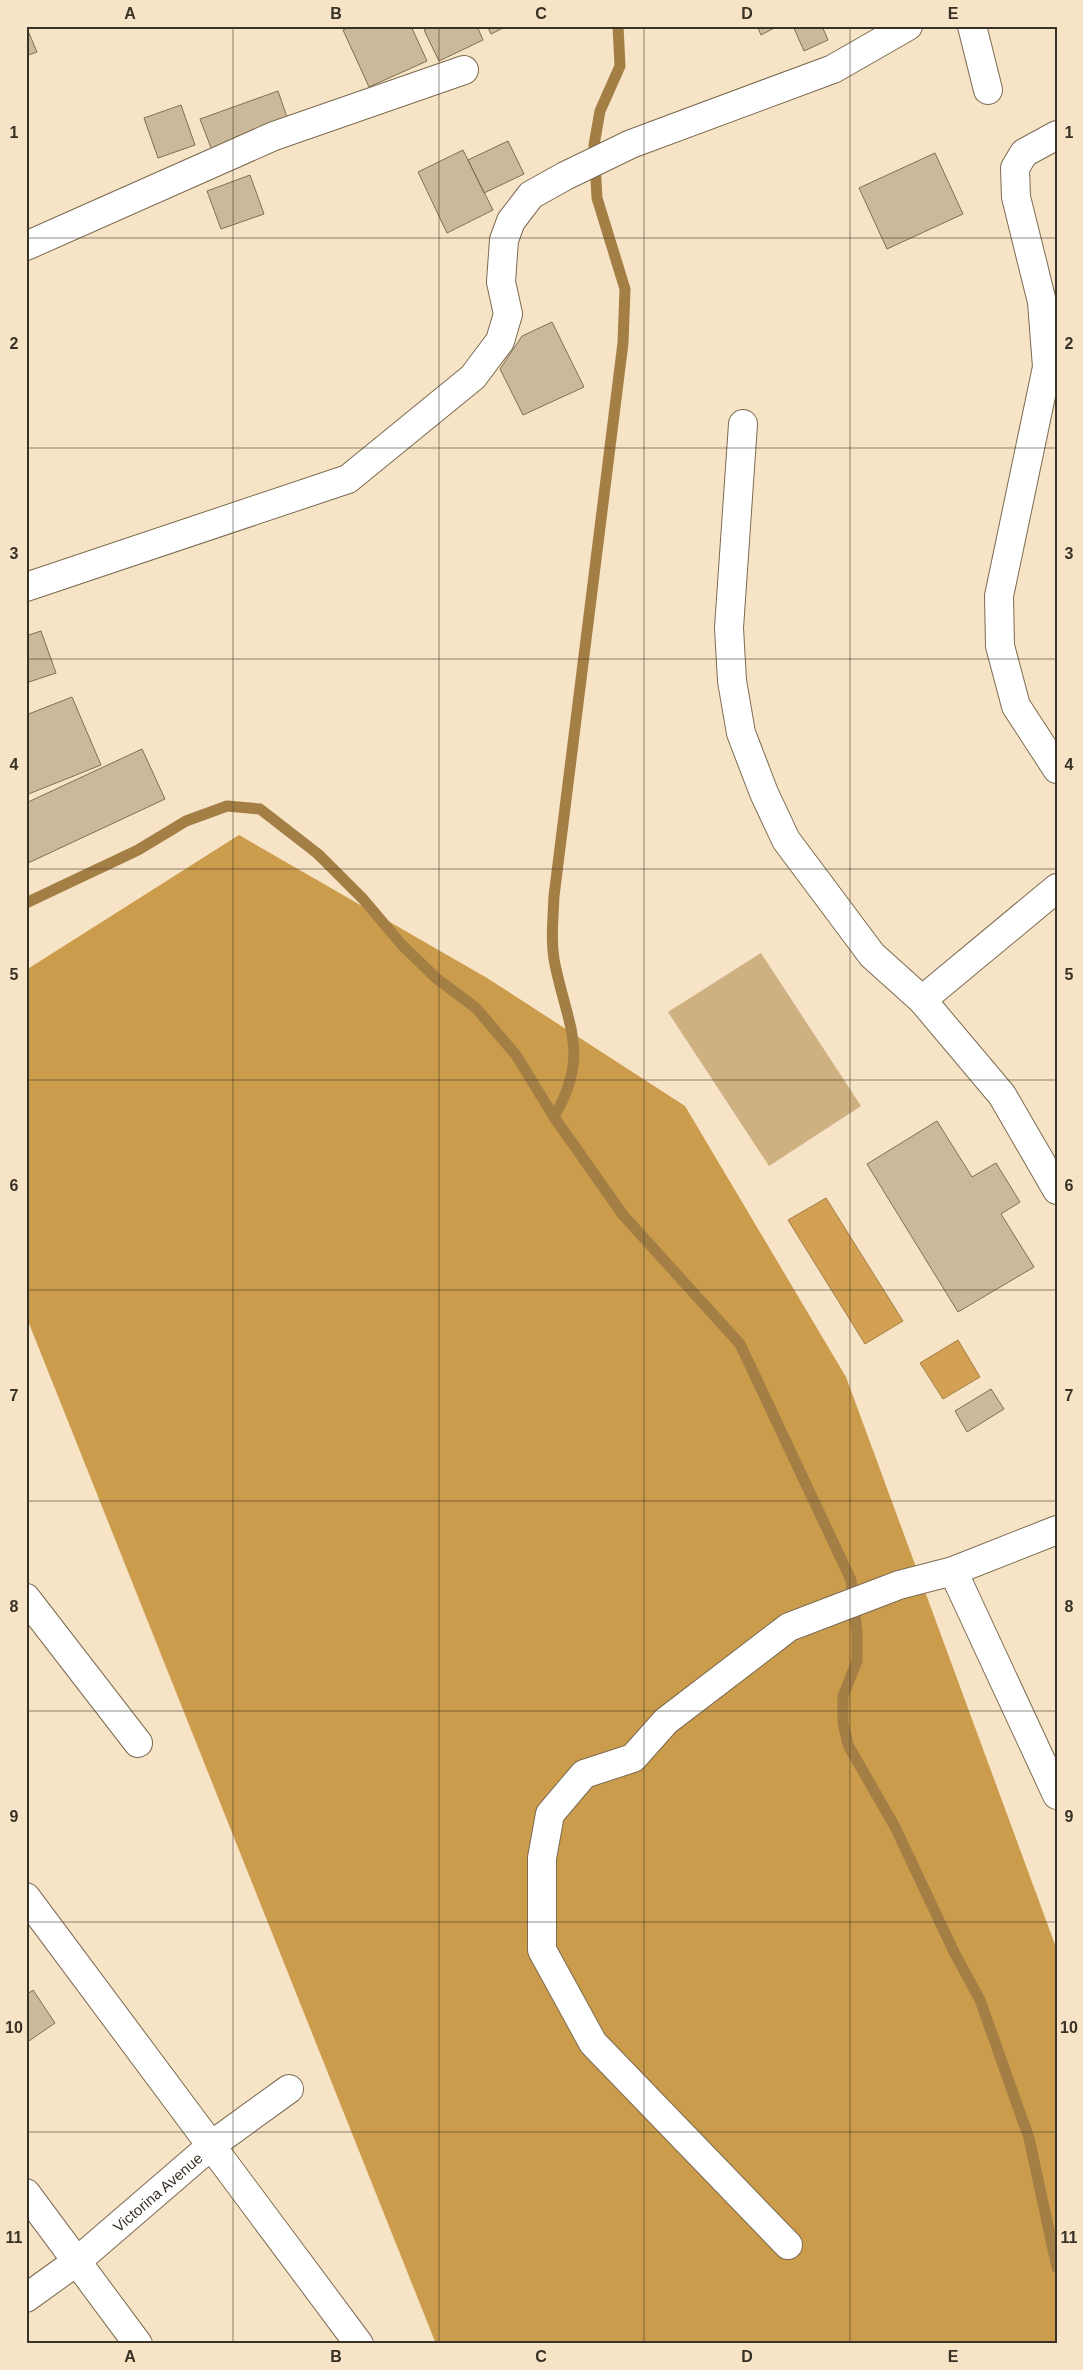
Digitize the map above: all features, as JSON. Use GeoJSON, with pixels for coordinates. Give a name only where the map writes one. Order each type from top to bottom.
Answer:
{"type":"FeatureCollection","features":[{"type":"Feature","properties":{"kind":"street"},"geometry":{"type":"LineString","coordinates":[[26,587],[348,479],[473,377],[500,341],[508,314],[501,282],[504,240],[511,220],[531,195],[631,144],[833,69],[908,26]]}},
{"type":"Feature","properties":{"kind":"street"},"geometry":{"type":"LineString","coordinates":[[972,26],[988,90]]}},
{"type":"Feature","properties":{"kind":"street"},"geometry":{"type":"LineString","coordinates":[[26,246],[274,136],[464,70]]}},
{"type":"Feature","properties":{"kind":"street"},"geometry":{"type":"LineString","coordinates":[[1057,134],[1024,153],[1015,168],[1016,197],[1042,302],[1047,367],[999,596],[1000,646],[1016,706],[1057,769]]}},
{"type":"Feature","properties":{"kind":"street"},"geometry":{"type":"LineString","coordinates":[[743,424],[729,628],[732,681],[741,734],[764,793],[786,840],[872,956],[922,1000],[1002,1095],[1057,1190]]}},
{"type":"Feature","properties":{"kind":"street"},"geometry":{"type":"LineString","coordinates":[[922,1000],[1057,888]]}},
{"type":"Feature","properties":{"kind":"street"},"geometry":{"type":"LineString","coordinates":[[788,2245],[593,2043],[542,1950],[542,1858],[550,1814],[584,1774],[633,1758],[666,1721],[789,1627],[900,1585],[953,1571],[1057,1530]]}},
{"type":"Feature","properties":{"kind":"street"},"geometry":{"type":"LineString","coordinates":[[953,1571],[1057,1795]]}},
{"type":"Feature","properties":{"kind":"street"},"geometry":{"type":"LineString","coordinates":[[26,1598],[138,1743]]}},
{"type":"Feature","properties":{"kind":"street"},"geometry":{"type":"LineString","coordinates":[[26,1897],[212,2144],[359,2344]]}},
{"type":"Feature","properties":{"kind":"street","name":"Victorina Avenue"},"geometry":{"type":"LineString","coordinates":[[26,2298],[76,2262],[212,2144],[288,2089]]}},
{"type":"Feature","properties":{"kind":"street"},"geometry":{"type":"LineString","coordinates":[[26,2193],[138,2344]]}},
{"type":"Feature","properties":{"kind":"shaded area"},"geometry":{"type":"Polygon","coordinates":[[[239,835],[487,978],[685,1106],[846,1377],[1057,1950],[1057,2344],[436,2344],[26,1316],[26,970],[239,835]]]}},
{"type":"Feature","properties":{"kind":"shaded area"},"geometry":{"type":"Polygon","coordinates":[[[761,953],[861,1106],[769,1166],[668,1012],[761,953]]]}},
{"type":"Feature","properties":{"kind":"shaded area"},"geometry":{"type":"Polygon","coordinates":[[[826,1198],[903,1321],[865,1344],[788,1220],[826,1198]]]}},
{"type":"Feature","properties":{"kind":"shaded area"},"geometry":{"type":"Polygon","coordinates":[[[958,1340],[980,1377],[943,1399],[920,1363],[958,1340]]]}},
{"type":"Feature","properties":{"kind":"building"},"geometry":{"type":"Polygon","coordinates":[[[26,26],[37,52],[26,56],[26,26]]]}},
{"type":"Feature","properties":{"kind":"building"},"geometry":{"type":"Polygon","coordinates":[[[352,26],[411,26],[427,61],[369,87],[343,30],[352,26]]]}},
{"type":"Feature","properties":{"kind":"building"},"geometry":{"type":"Polygon","coordinates":[[[432,26],[477,26],[483,40],[439,61],[424,30],[432,26]]]}},
{"type":"Feature","properties":{"kind":"building"},"geometry":{"type":"Polygon","coordinates":[[[487,26],[507,26],[491,34],[487,26]]]}},
{"type":"Feature","properties":{"kind":"building"},"geometry":{"type":"Polygon","coordinates":[[[757,26],[778,26],[761,35],[757,26]]]}},
{"type":"Feature","properties":{"kind":"building"},"geometry":{"type":"Polygon","coordinates":[[[793,26],[822,26],[828,40],[804,51],[793,26]]]}},
{"type":"Feature","properties":{"kind":"building"},"geometry":{"type":"Polygon","coordinates":[[[278,91],[290,126],[213,153],[200,119],[278,91]]]}},
{"type":"Feature","properties":{"kind":"building"},"geometry":{"type":"Polygon","coordinates":[[[181,105],[195,145],[158,158],[144,118],[181,105]]]}},
{"type":"Feature","properties":{"kind":"building"},"geometry":{"type":"Polygon","coordinates":[[[508,141],[524,174],[484,193],[468,160],[508,141]]]}},
{"type":"Feature","properties":{"kind":"building"},"geometry":{"type":"Polygon","coordinates":[[[463,150],[493,210],[447,233],[418,172],[463,150]]]}},
{"type":"Feature","properties":{"kind":"building"},"geometry":{"type":"Polygon","coordinates":[[[935,153],[963,214],[887,249],[859,188],[935,153]]]}},
{"type":"Feature","properties":{"kind":"building"},"geometry":{"type":"Polygon","coordinates":[[[250,175],[264,214],[221,229],[207,191],[250,175]]]}},
{"type":"Feature","properties":{"kind":"building"},"geometry":{"type":"Polygon","coordinates":[[[552,322],[584,387],[523,415],[500,369],[522,336],[552,322]]]}},
{"type":"Feature","properties":{"kind":"building"},"geometry":{"type":"Polygon","coordinates":[[[41,631],[56,673],[26,683],[26,636],[41,631]]]}},
{"type":"Feature","properties":{"kind":"building"},"geometry":{"type":"Polygon","coordinates":[[[72,697],[101,765],[26,795],[26,715],[72,697]]]}},
{"type":"Feature","properties":{"kind":"building"},"geometry":{"type":"Polygon","coordinates":[[[142,749],[165,799],[26,864],[26,803],[142,749]]]}},
{"type":"Feature","properties":{"kind":"building"},"geometry":{"type":"Polygon","coordinates":[[[937,1121],[972,1177],[996,1163],[1020,1202],[1001,1214],[1034,1267],[958,1312],[867,1164],[937,1121]]]}},
{"type":"Feature","properties":{"kind":"building"},"geometry":{"type":"Polygon","coordinates":[[[991,1389],[1004,1409],[967,1432],[955,1411],[991,1389]]]}},
{"type":"Feature","properties":{"kind":"building"},"geometry":{"type":"Polygon","coordinates":[[[33,1990],[55,2023],[26,2043],[26,1995],[33,1990]]]}},
{"type":"Feature","properties":{"kind":"waterway"},"geometry":{"type":"LineString","coordinates":[[554,1117],[565,1096],[574,1060],[571,1027],[553,951],[554,896],[623,343],[625,289],[597,198],[594,145],[600,111],[620,66],[618,26]]}},
{"type":"Feature","properties":{"kind":"waterway"},"geometry":{"type":"LineString","coordinates":[[26,903],[138,850],[186,821],[227,806],[260,809],[318,854],[363,899],[402,945],[436,978],[476,1008],[516,1055],[554,1117],[623,1215],[740,1344],[851,1580],[857,1632],[857,1661],[843,1696],[843,1723],[848,1745],[895,1827],[954,1952],[980,2000],[1029,2138],[1057,2268]]}}]}
